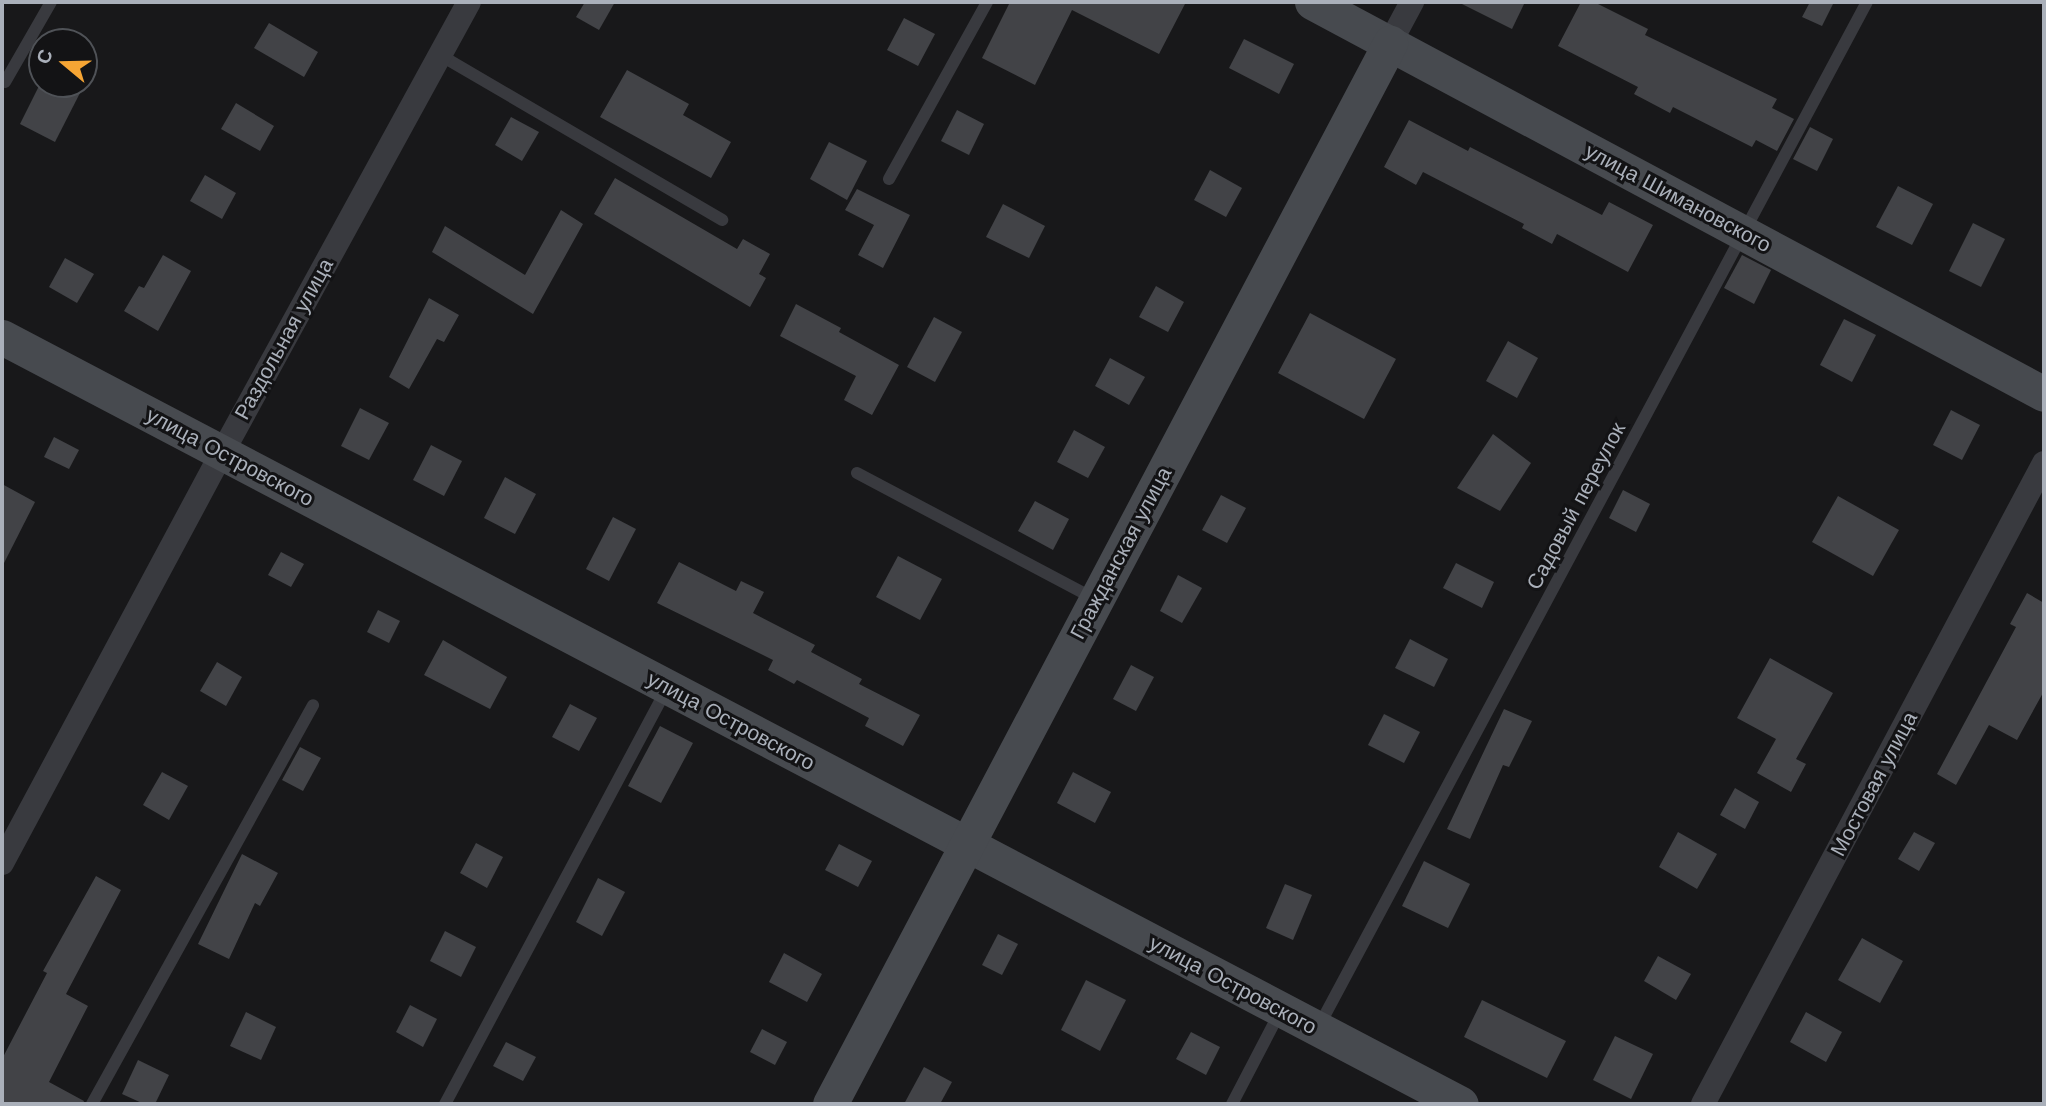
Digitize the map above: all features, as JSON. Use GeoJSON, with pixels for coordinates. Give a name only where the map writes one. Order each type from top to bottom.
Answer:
{"type":"FeatureCollection","features":[{"type":"Feature","properties":{"kind":"street","name":"Раздольная улица"},"geometry":{"type":"LineString","coordinates":[[2,863],[469,2]]}},
{"type":"Feature","properties":{"kind":"street","name":"улица Шимановского"},"geometry":{"type":"LineString","coordinates":[[1312,2],[2044,394]]}},
{"type":"Feature","properties":{"kind":"street","name":"Гражданская улица"},"geometry":{"type":"LineString","coordinates":[[830,1104],[1412,2]]}},
{"type":"Feature","properties":{"kind":"street","name":"улица Островского"},"geometry":{"type":"LineString","coordinates":[[2,337],[1461,1104]]}},
{"type":"Feature","properties":{"kind":"street","name":"Мостовая улица"},"geometry":{"type":"LineString","coordinates":[[1703,1104],[2044,463]]}},
{"type":"Feature","properties":{"kind":"lane"},"geometry":{"type":"LineString","coordinates":[[5,82],[51,2]]}},
{"type":"Feature","properties":{"kind":"lane"},"geometry":{"type":"LineString","coordinates":[[889,179],[987,2]]}},
{"type":"Feature","properties":{"kind":"lane","name":"Садовый переулок"},"geometry":{"type":"LineString","coordinates":[[1318,1029],[1867,2]]}},
{"type":"Feature","properties":{"kind":"lane"},"geometry":{"type":"LineString","coordinates":[[440,55],[722,220]]}},
{"type":"Feature","properties":{"kind":"lane"},"geometry":{"type":"LineString","coordinates":[[857,473],[1096,600]]}},
{"type":"Feature","properties":{"kind":"lane"},"geometry":{"type":"LineString","coordinates":[[446,1104],[667,687]]}},
{"type":"Feature","properties":{"kind":"lane"},"geometry":{"type":"LineString","coordinates":[[92,1104],[313,705]]}},
{"type":"Feature","properties":{"kind":"lane"},"geometry":{"type":"LineString","coordinates":[[1232,1104],[1282,1010]]}},
{"type":"Feature","properties":{"kind":"building"},"geometry":{"type":"Polygon","coordinates":[[[585,2],[615,2],[599,30],[576,17],[585,2]]]}},
{"type":"Feature","properties":{"kind":"building"},"geometry":{"type":"Polygon","coordinates":[[[1010,2],[1186,2],[1159,54],[1072,10],[1035,85],[982,58],[1010,2]]]}},
{"type":"Feature","properties":{"kind":"building"},"geometry":{"type":"Polygon","coordinates":[[[1458,2],[1525,2],[1512,29],[1458,2]]]}},
{"type":"Feature","properties":{"kind":"building"},"geometry":{"type":"Polygon","coordinates":[[[1581,2],[1594,2],[1648,29],[1645,35],[1777,99],[1772,108],[1794,119],[1777,151],[1756,140],[1752,147],[1673,107],[1670,113],[1634,94],[1638,87],[1558,46],[1581,2]]]}},
{"type":"Feature","properties":{"kind":"building"},"geometry":{"type":"Polygon","coordinates":[[[1810,2],[1834,2],[1822,26],[1802,17],[1810,2]]]}},
{"type":"Feature","properties":{"kind":"building"},"geometry":{"type":"Polygon","coordinates":[[[904,18],[935,34],[918,66],[887,50],[904,18]]]}},
{"type":"Feature","properties":{"kind":"building"},"geometry":{"type":"Polygon","coordinates":[[[269,23],[318,52],[304,77],[254,48],[269,23]]]}},
{"type":"Feature","properties":{"kind":"building"},"geometry":{"type":"Polygon","coordinates":[[[1244,39],[1294,64],[1279,94],[1229,68],[1244,39]]]}},
{"type":"Feature","properties":{"kind":"building"},"geometry":{"type":"Polygon","coordinates":[[[627,70],[689,104],[683,115],[731,142],[711,178],[600,117],[627,70]]]}},
{"type":"Feature","properties":{"kind":"building"},"geometry":{"type":"Polygon","coordinates":[[[33,98],[77,98],[55,142],[20,124],[33,98]]]}},
{"type":"Feature","properties":{"kind":"building"},"geometry":{"type":"Polygon","coordinates":[[[236,103],[274,126],[260,151],[221,129],[236,103]]]}},
{"type":"Feature","properties":{"kind":"building"},"geometry":{"type":"Polygon","coordinates":[[[957,110],[984,124],[969,155],[941,141],[957,110]]]}},
{"type":"Feature","properties":{"kind":"building"},"geometry":{"type":"Polygon","coordinates":[[[511,117],[539,132],[522,161],[495,145],[511,117]]]}},
{"type":"Feature","properties":{"kind":"building"},"geometry":{"type":"Polygon","coordinates":[[[1409,120],[1468,151],[1470,147],[1602,215],[1609,202],[1653,225],[1628,272],[1557,234],[1552,244],[1522,228],[1524,224],[1423,172],[1416,185],[1384,167],[1409,120]]]}},
{"type":"Feature","properties":{"kind":"building"},"geometry":{"type":"Polygon","coordinates":[[[1810,127],[1833,139],[1817,171],[1793,159],[1810,127]]]}},
{"type":"Feature","properties":{"kind":"building"},"geometry":{"type":"Polygon","coordinates":[[[829,142],[867,161],[847,200],[810,179],[829,142]]]}},
{"type":"Feature","properties":{"kind":"building"},"geometry":{"type":"Polygon","coordinates":[[[1210,170],[1242,188],[1226,217],[1194,200],[1210,170]]]}},
{"type":"Feature","properties":{"kind":"building"},"geometry":{"type":"Polygon","coordinates":[[[205,175],[236,193],[222,219],[190,201],[205,175]]]}},
{"type":"Feature","properties":{"kind":"building"},"geometry":{"type":"Polygon","coordinates":[[[615,178],[737,249],[743,239],[770,254],[759,274],[766,278],[750,307],[594,214],[615,178]]]}},
{"type":"Feature","properties":{"kind":"building"},"geometry":{"type":"Polygon","coordinates":[[[1898,186],[1933,204],[1912,245],[1876,227],[1898,186]]]}},
{"type":"Feature","properties":{"kind":"building"},"geometry":{"type":"Polygon","coordinates":[[[857,189],[910,215],[883,268],[858,255],[874,225],[845,210],[857,189]]]}},
{"type":"Feature","properties":{"kind":"building"},"geometry":{"type":"Polygon","coordinates":[[[1003,204],[1045,226],[1029,258],[986,237],[1003,204]]]}},
{"type":"Feature","properties":{"kind":"building"},"geometry":{"type":"Polygon","coordinates":[[[561,210],[583,224],[533,314],[432,252],[445,226],[525,275],[561,210]]]}},
{"type":"Feature","properties":{"kind":"building"},"geometry":{"type":"Polygon","coordinates":[[[1973,223],[2005,239],[1981,287],[1949,271],[1973,223]]]}},
{"type":"Feature","properties":{"kind":"building"},"geometry":{"type":"Polygon","coordinates":[[[163,255],[191,271],[158,331],[124,311],[139,286],[144,288],[163,255]]]}},
{"type":"Feature","properties":{"kind":"building"},"geometry":{"type":"Polygon","coordinates":[[[1742,255],[1771,270],[1754,304],[1724,288],[1742,255]]]}},
{"type":"Feature","properties":{"kind":"building"},"geometry":{"type":"Polygon","coordinates":[[[65,258],[94,274],[77,303],[49,287],[65,258]]]}},
{"type":"Feature","properties":{"kind":"building"},"geometry":{"type":"Polygon","coordinates":[[[1156,286],[1184,302],[1168,332],[1139,317],[1156,286]]]}},
{"type":"Feature","properties":{"kind":"building"},"geometry":{"type":"Polygon","coordinates":[[[429,298],[459,315],[444,342],[437,339],[409,389],[389,377],[429,298]]]}},
{"type":"Feature","properties":{"kind":"building"},"geometry":{"type":"Polygon","coordinates":[[[796,304],[841,328],[839,332],[899,365],[872,415],[844,400],[856,376],[780,336],[796,304]]]}},
{"type":"Feature","properties":{"kind":"building"},"geometry":{"type":"Polygon","coordinates":[[[1310,313],[1396,359],[1364,419],[1278,373],[1310,313]]]}},
{"type":"Feature","properties":{"kind":"building"},"geometry":{"type":"Polygon","coordinates":[[[934,317],[962,332],[935,382],[907,367],[934,317]]]}},
{"type":"Feature","properties":{"kind":"building"},"geometry":{"type":"Polygon","coordinates":[[[1844,319],[1876,335],[1852,382],[1820,365],[1844,319]]]}},
{"type":"Feature","properties":{"kind":"building"},"geometry":{"type":"Polygon","coordinates":[[[1508,341],[1538,358],[1517,398],[1486,381],[1508,341]]]}},
{"type":"Feature","properties":{"kind":"building"},"geometry":{"type":"Polygon","coordinates":[[[1110,358],[1145,377],[1129,405],[1095,386],[1110,358]]]}},
{"type":"Feature","properties":{"kind":"building"},"geometry":{"type":"Polygon","coordinates":[[[360,408],[389,423],[369,460],[341,446],[360,408]]]}},
{"type":"Feature","properties":{"kind":"building"},"geometry":{"type":"Polygon","coordinates":[[[1951,410],[1980,425],[1962,460],[1933,445],[1951,410]]]}},
{"type":"Feature","properties":{"kind":"building"},"geometry":{"type":"Polygon","coordinates":[[[1074,430],[1105,447],[1088,478],[1057,462],[1074,430]]]}},
{"type":"Feature","properties":{"kind":"building"},"geometry":{"type":"Polygon","coordinates":[[[1493,434],[1531,463],[1500,511],[1457,488],[1493,434]]]}},
{"type":"Feature","properties":{"kind":"building"},"geometry":{"type":"Polygon","coordinates":[[[54,437],[79,450],[69,469],[44,457],[54,437]]]}},
{"type":"Feature","properties":{"kind":"building"},"geometry":{"type":"Polygon","coordinates":[[[431,445],[462,461],[444,496],[413,480],[431,445]]]}},
{"type":"Feature","properties":{"kind":"building"},"geometry":{"type":"Polygon","coordinates":[[[505,477],[536,494],[515,534],[484,518],[505,477]]]}},
{"type":"Feature","properties":{"kind":"building"},"geometry":{"type":"Polygon","coordinates":[[[2,484],[35,502],[2,567],[2,484]]]}},
{"type":"Feature","properties":{"kind":"building"},"geometry":{"type":"Polygon","coordinates":[[[1623,490],[1650,504],[1636,532],[1609,518],[1623,490]]]}},
{"type":"Feature","properties":{"kind":"building"},"geometry":{"type":"Polygon","coordinates":[[[1221,495],[1246,508],[1227,543],[1202,530],[1221,495]]]}},
{"type":"Feature","properties":{"kind":"building"},"geometry":{"type":"Polygon","coordinates":[[[1838,496],[1899,530],[1873,576],[1812,542],[1838,496]]]}},
{"type":"Feature","properties":{"kind":"building"},"geometry":{"type":"Polygon","coordinates":[[[1035,501],[1069,519],[1053,550],[1018,531],[1035,501]]]}},
{"type":"Feature","properties":{"kind":"building"},"geometry":{"type":"Polygon","coordinates":[[[613,517],[636,529],[609,581],[586,569],[613,517]]]}},
{"type":"Feature","properties":{"kind":"building"},"geometry":{"type":"Polygon","coordinates":[[[281,552],[304,564],[291,587],[268,575],[281,552]]]}},
{"type":"Feature","properties":{"kind":"building"},"geometry":{"type":"Polygon","coordinates":[[[898,556],[942,579],[920,620],[876,597],[898,556]]]}},
{"type":"Feature","properties":{"kind":"building"},"geometry":{"type":"Polygon","coordinates":[[[679,562],[736,591],[741,581],[764,592],[753,613],[815,645],[811,652],[862,679],[859,684],[920,715],[903,746],[865,726],[869,718],[797,680],[794,684],[768,670],[773,660],[657,603],[679,562]]]}},
{"type":"Feature","properties":{"kind":"building"},"geometry":{"type":"Polygon","coordinates":[[[1456,563],[1494,582],[1482,608],[1443,588],[1456,563]]]}},
{"type":"Feature","properties":{"kind":"building"},"geometry":{"type":"Polygon","coordinates":[[[1178,575],[1202,588],[1182,623],[1160,611],[1178,575]]]}},
{"type":"Feature","properties":{"kind":"building"},"geometry":{"type":"Polygon","coordinates":[[[2027,593],[2044,603],[2044,691],[2017,740],[1989,725],[1956,785],[1937,774],[2016,627],[2010,624],[2027,593]]]}},
{"type":"Feature","properties":{"kind":"building"},"geometry":{"type":"Polygon","coordinates":[[[378,610],[400,621],[389,643],[367,632],[378,610]]]}},
{"type":"Feature","properties":{"kind":"building"},"geometry":{"type":"Polygon","coordinates":[[[1410,639],[1448,659],[1434,687],[1395,668],[1410,639]]]}},
{"type":"Feature","properties":{"kind":"building"},"geometry":{"type":"Polygon","coordinates":[[[443,640],[507,677],[490,709],[424,675],[443,640]]]}},
{"type":"Feature","properties":{"kind":"building"},"geometry":{"type":"Polygon","coordinates":[[[1770,658],[1833,693],[1796,759],[1806,764],[1791,792],[1757,773],[1776,739],[1737,718],[1770,658]]]}},
{"type":"Feature","properties":{"kind":"building"},"geometry":{"type":"Polygon","coordinates":[[[217,662],[242,677],[226,706],[200,691],[217,662]]]}},
{"type":"Feature","properties":{"kind":"building"},"geometry":{"type":"Polygon","coordinates":[[[1131,665],[1154,677],[1136,711],[1113,699],[1131,665]]]}},
{"type":"Feature","properties":{"kind":"building"},"geometry":{"type":"Polygon","coordinates":[[[570,704],[597,718],[579,751],[552,737],[570,704]]]}},
{"type":"Feature","properties":{"kind":"building"},"geometry":{"type":"Polygon","coordinates":[[[1504,709],[1532,721],[1509,767],[1503,765],[1470,839],[1447,829],[1504,709]]]}},
{"type":"Feature","properties":{"kind":"building"},"geometry":{"type":"Polygon","coordinates":[[[1384,714],[1420,732],[1404,763],[1368,745],[1384,714]]]}},
{"type":"Feature","properties":{"kind":"building"},"geometry":{"type":"Polygon","coordinates":[[[660,726],[693,743],[661,803],[628,786],[660,726]]]}},
{"type":"Feature","properties":{"kind":"building"},"geometry":{"type":"Polygon","coordinates":[[[300,747],[321,758],[303,791],[282,780],[300,747]]]}},
{"type":"Feature","properties":{"kind":"building"},"geometry":{"type":"Polygon","coordinates":[[[162,772],[188,786],[169,820],[143,805],[162,772]]]}},
{"type":"Feature","properties":{"kind":"building"},"geometry":{"type":"Polygon","coordinates":[[[1073,772],[1111,792],[1095,823],[1057,803],[1073,772]]]}},
{"type":"Feature","properties":{"kind":"building"},"geometry":{"type":"Polygon","coordinates":[[[1735,788],[1759,802],[1745,829],[1720,815],[1735,788]]]}},
{"type":"Feature","properties":{"kind":"building"},"geometry":{"type":"Polygon","coordinates":[[[1678,832],[1717,854],[1697,889],[1659,867],[1678,832]]]}},
{"type":"Feature","properties":{"kind":"building"},"geometry":{"type":"Polygon","coordinates":[[[1914,832],[1935,843],[1919,871],[1898,859],[1914,832]]]}},
{"type":"Feature","properties":{"kind":"building"},"geometry":{"type":"Polygon","coordinates":[[[476,843],[503,857],[487,888],[460,873],[476,843]]]}},
{"type":"Feature","properties":{"kind":"building"},"geometry":{"type":"Polygon","coordinates":[[[839,844],[872,861],[858,887],[825,870],[839,844]]]}},
{"type":"Feature","properties":{"kind":"building"},"geometry":{"type":"Polygon","coordinates":[[[242,854],[278,873],[260,906],[255,903],[229,959],[198,944],[242,854]]]}},
{"type":"Feature","properties":{"kind":"building"},"geometry":{"type":"Polygon","coordinates":[[[1424,861],[1470,884],[1448,928],[1402,906],[1424,861]]]}},
{"type":"Feature","properties":{"kind":"building"},"geometry":{"type":"Polygon","coordinates":[[[96,876],[121,890],[66,994],[88,1006],[49,1082],[84,1101],[83,1104],[2,1104],[2,1059],[47,973],[43,971],[96,876]]]}},
{"type":"Feature","properties":{"kind":"building"},"geometry":{"type":"Polygon","coordinates":[[[598,878],[625,892],[602,936],[576,922],[598,878]]]}},
{"type":"Feature","properties":{"kind":"building"},"geometry":{"type":"Polygon","coordinates":[[[1285,884],[1312,895],[1293,940],[1266,928],[1285,884]]]}},
{"type":"Feature","properties":{"kind":"building"},"geometry":{"type":"Polygon","coordinates":[[[445,931],[476,947],[461,977],[430,961],[445,931]]]}},
{"type":"Feature","properties":{"kind":"building"},"geometry":{"type":"Polygon","coordinates":[[[998,934],[1018,944],[1002,975],[982,965],[998,934]]]}},
{"type":"Feature","properties":{"kind":"building"},"geometry":{"type":"Polygon","coordinates":[[[1862,938],[1903,961],[1880,1003],[1838,980],[1862,938]]]}},
{"type":"Feature","properties":{"kind":"building"},"geometry":{"type":"Polygon","coordinates":[[[784,953],[822,974],[807,1002],[769,982],[784,953]]]}},
{"type":"Feature","properties":{"kind":"building"},"geometry":{"type":"Polygon","coordinates":[[[1658,956],[1691,974],[1676,1000],[1644,981],[1658,956]]]}},
{"type":"Feature","properties":{"kind":"building"},"geometry":{"type":"Polygon","coordinates":[[[1086,980],[1126,1000],[1100,1051],[1061,1030],[1086,980]]]}},
{"type":"Feature","properties":{"kind":"building"},"geometry":{"type":"Polygon","coordinates":[[[1482,1000],[1566,1041],[1547,1078],[1464,1037],[1482,1000]]]}},
{"type":"Feature","properties":{"kind":"building"},"geometry":{"type":"Polygon","coordinates":[[[410,1005],[437,1019],[423,1047],[396,1032],[410,1005]]]}},
{"type":"Feature","properties":{"kind":"building"},"geometry":{"type":"Polygon","coordinates":[[[246,1012],[276,1027],[261,1060],[230,1046],[246,1012]]]}},
{"type":"Feature","properties":{"kind":"building"},"geometry":{"type":"Polygon","coordinates":[[[1806,1012],[1842,1032],[1826,1062],[1790,1042],[1806,1012]]]}},
{"type":"Feature","properties":{"kind":"building"},"geometry":{"type":"Polygon","coordinates":[[[762,1029],[787,1042],[775,1065],[750,1052],[762,1029]]]}},
{"type":"Feature","properties":{"kind":"building"},"geometry":{"type":"Polygon","coordinates":[[[1191,1032],[1220,1047],[1206,1075],[1176,1059],[1191,1032]]]}},
{"type":"Feature","properties":{"kind":"building"},"geometry":{"type":"Polygon","coordinates":[[[1615,1036],[1653,1054],[1631,1099],[1593,1080],[1615,1036]]]}},
{"type":"Feature","properties":{"kind":"building"},"geometry":{"type":"Polygon","coordinates":[[[506,1042],[536,1057],[523,1081],[493,1066],[506,1042]]]}},
{"type":"Feature","properties":{"kind":"building"},"geometry":{"type":"Polygon","coordinates":[[[138,1060],[169,1075],[155,1104],[144,1104],[122,1094],[138,1060]]]}},
{"type":"Feature","properties":{"kind":"building"},"geometry":{"type":"Polygon","coordinates":[[[924,1067],[952,1082],[940,1104],[904,1104],[924,1067]]]}}]}
